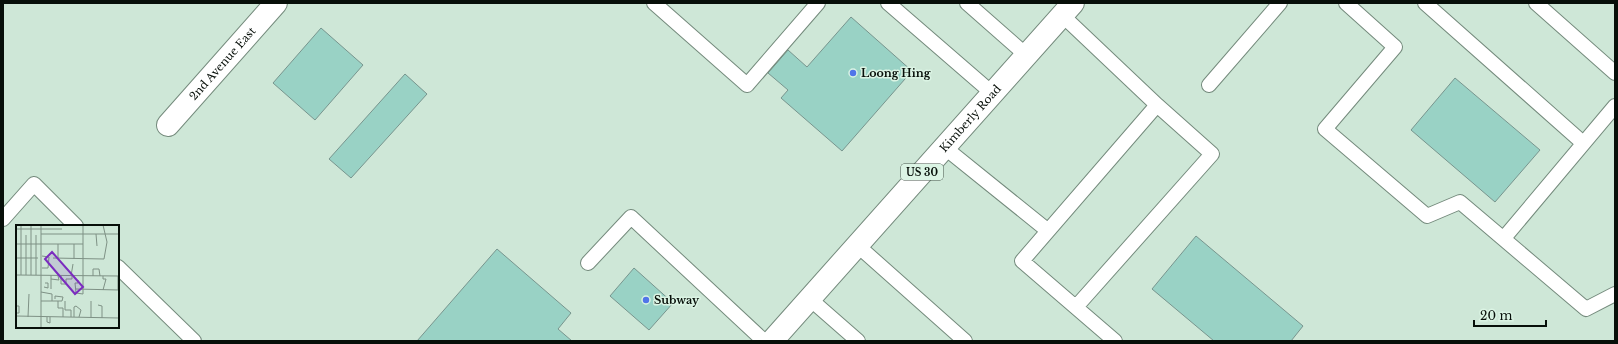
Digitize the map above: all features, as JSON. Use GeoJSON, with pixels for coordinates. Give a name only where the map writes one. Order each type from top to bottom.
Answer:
{"type":"FeatureCollection","features":[{"type":"Feature","properties":{"kind":"main road","name":"2nd Avenue East"},"geometry":{"type":"LineString","coordinates":[[168,125],[276,3]]}},
{"type":"Feature","properties":{"kind":"main road","name":"Kimberly Road"},"geometry":{"type":"LineString","coordinates":[[772,341],[1067,9]]}},
{"type":"Feature","properties":{"kind":"lane"},"geometry":{"type":"LineString","coordinates":[[654,3],[747,85],[818,3]]}},
{"type":"Feature","properties":{"kind":"lane"},"geometry":{"type":"LineString","coordinates":[[888,3],[992,93]]}},
{"type":"Feature","properties":{"kind":"lane"},"geometry":{"type":"LineString","coordinates":[[967,3],[1026,55]]}},
{"type":"Feature","properties":{"kind":"lane"},"geometry":{"type":"LineString","coordinates":[[1209,85],[1280,3]]}},
{"type":"Feature","properties":{"kind":"lane"},"geometry":{"type":"LineString","coordinates":[[1346,3],[1395,47],[1325,129],[1427,216],[1460,202],[1586,309],[1615,294]]}},
{"type":"Feature","properties":{"kind":"lane"},"geometry":{"type":"LineString","coordinates":[[1425,3],[1583,144]]}},
{"type":"Feature","properties":{"kind":"lane"},"geometry":{"type":"LineString","coordinates":[[1536,3],[1615,73]]}},
{"type":"Feature","properties":{"kind":"lane"},"geometry":{"type":"LineString","coordinates":[[1067,9],[1157,104],[1212,154],[1076,307]]}},
{"type":"Feature","properties":{"kind":"lane"},"geometry":{"type":"LineString","coordinates":[[1115,341],[1022,261],[1157,104]]}},
{"type":"Feature","properties":{"kind":"lane"},"geometry":{"type":"LineString","coordinates":[[1504,238],[1615,106]]}},
{"type":"Feature","properties":{"kind":"lane"},"geometry":{"type":"LineString","coordinates":[[944,147],[1048,230]]}},
{"type":"Feature","properties":{"kind":"lane"},"geometry":{"type":"LineString","coordinates":[[3,219],[34,184],[75,225]]}},
{"type":"Feature","properties":{"kind":"lane"},"geometry":{"type":"LineString","coordinates":[[588,263],[631,217],[764,341]]}},
{"type":"Feature","properties":{"kind":"lane"},"geometry":{"type":"LineString","coordinates":[[858,245],[965,341]]}},
{"type":"Feature","properties":{"kind":"lane"},"geometry":{"type":"LineString","coordinates":[[119,268],[194,341]]}},
{"type":"Feature","properties":{"kind":"lane"},"geometry":{"type":"LineString","coordinates":[[810,299],[858,341]]}},
{"type":"Feature","properties":{"kind":"building"},"geometry":{"type":"Polygon","coordinates":[[[851,17],[912,71],[842,151],[781,98],[788,90],[768,73],[788,50],[807,67],[851,17]]]}},
{"type":"Feature","properties":{"kind":"building"},"geometry":{"type":"Polygon","coordinates":[[[321,28],[363,65],[315,120],[273,83],[321,28]]]}},
{"type":"Feature","properties":{"kind":"building"},"geometry":{"type":"Polygon","coordinates":[[[405,74],[427,94],[351,178],[329,159],[405,74]]]}},
{"type":"Feature","properties":{"kind":"building"},"geometry":{"type":"Polygon","coordinates":[[[1455,78],[1540,150],[1495,202],[1411,130],[1455,78]]]}},
{"type":"Feature","properties":{"kind":"building"},"geometry":{"type":"Polygon","coordinates":[[[1196,236],[1303,326],[1291,341],[1214,341],[1152,289],[1196,236]]]}},
{"type":"Feature","properties":{"kind":"building"},"geometry":{"type":"Polygon","coordinates":[[[497,249],[571,313],[558,329],[572,341],[417,341],[497,249]]]}},
{"type":"Feature","properties":{"kind":"building"},"geometry":{"type":"Polygon","coordinates":[[[634,268],[673,303],[649,330],[610,296],[634,268]]]}},
{"type":"Feature","properties":{"kind":"place","name":"Loong Hing"},"geometry":{"type":"Point","coordinates":[853,73]}},
{"type":"Feature","properties":{"kind":"place","name":"Subway"},"geometry":{"type":"Point","coordinates":[646,300]}}]}
